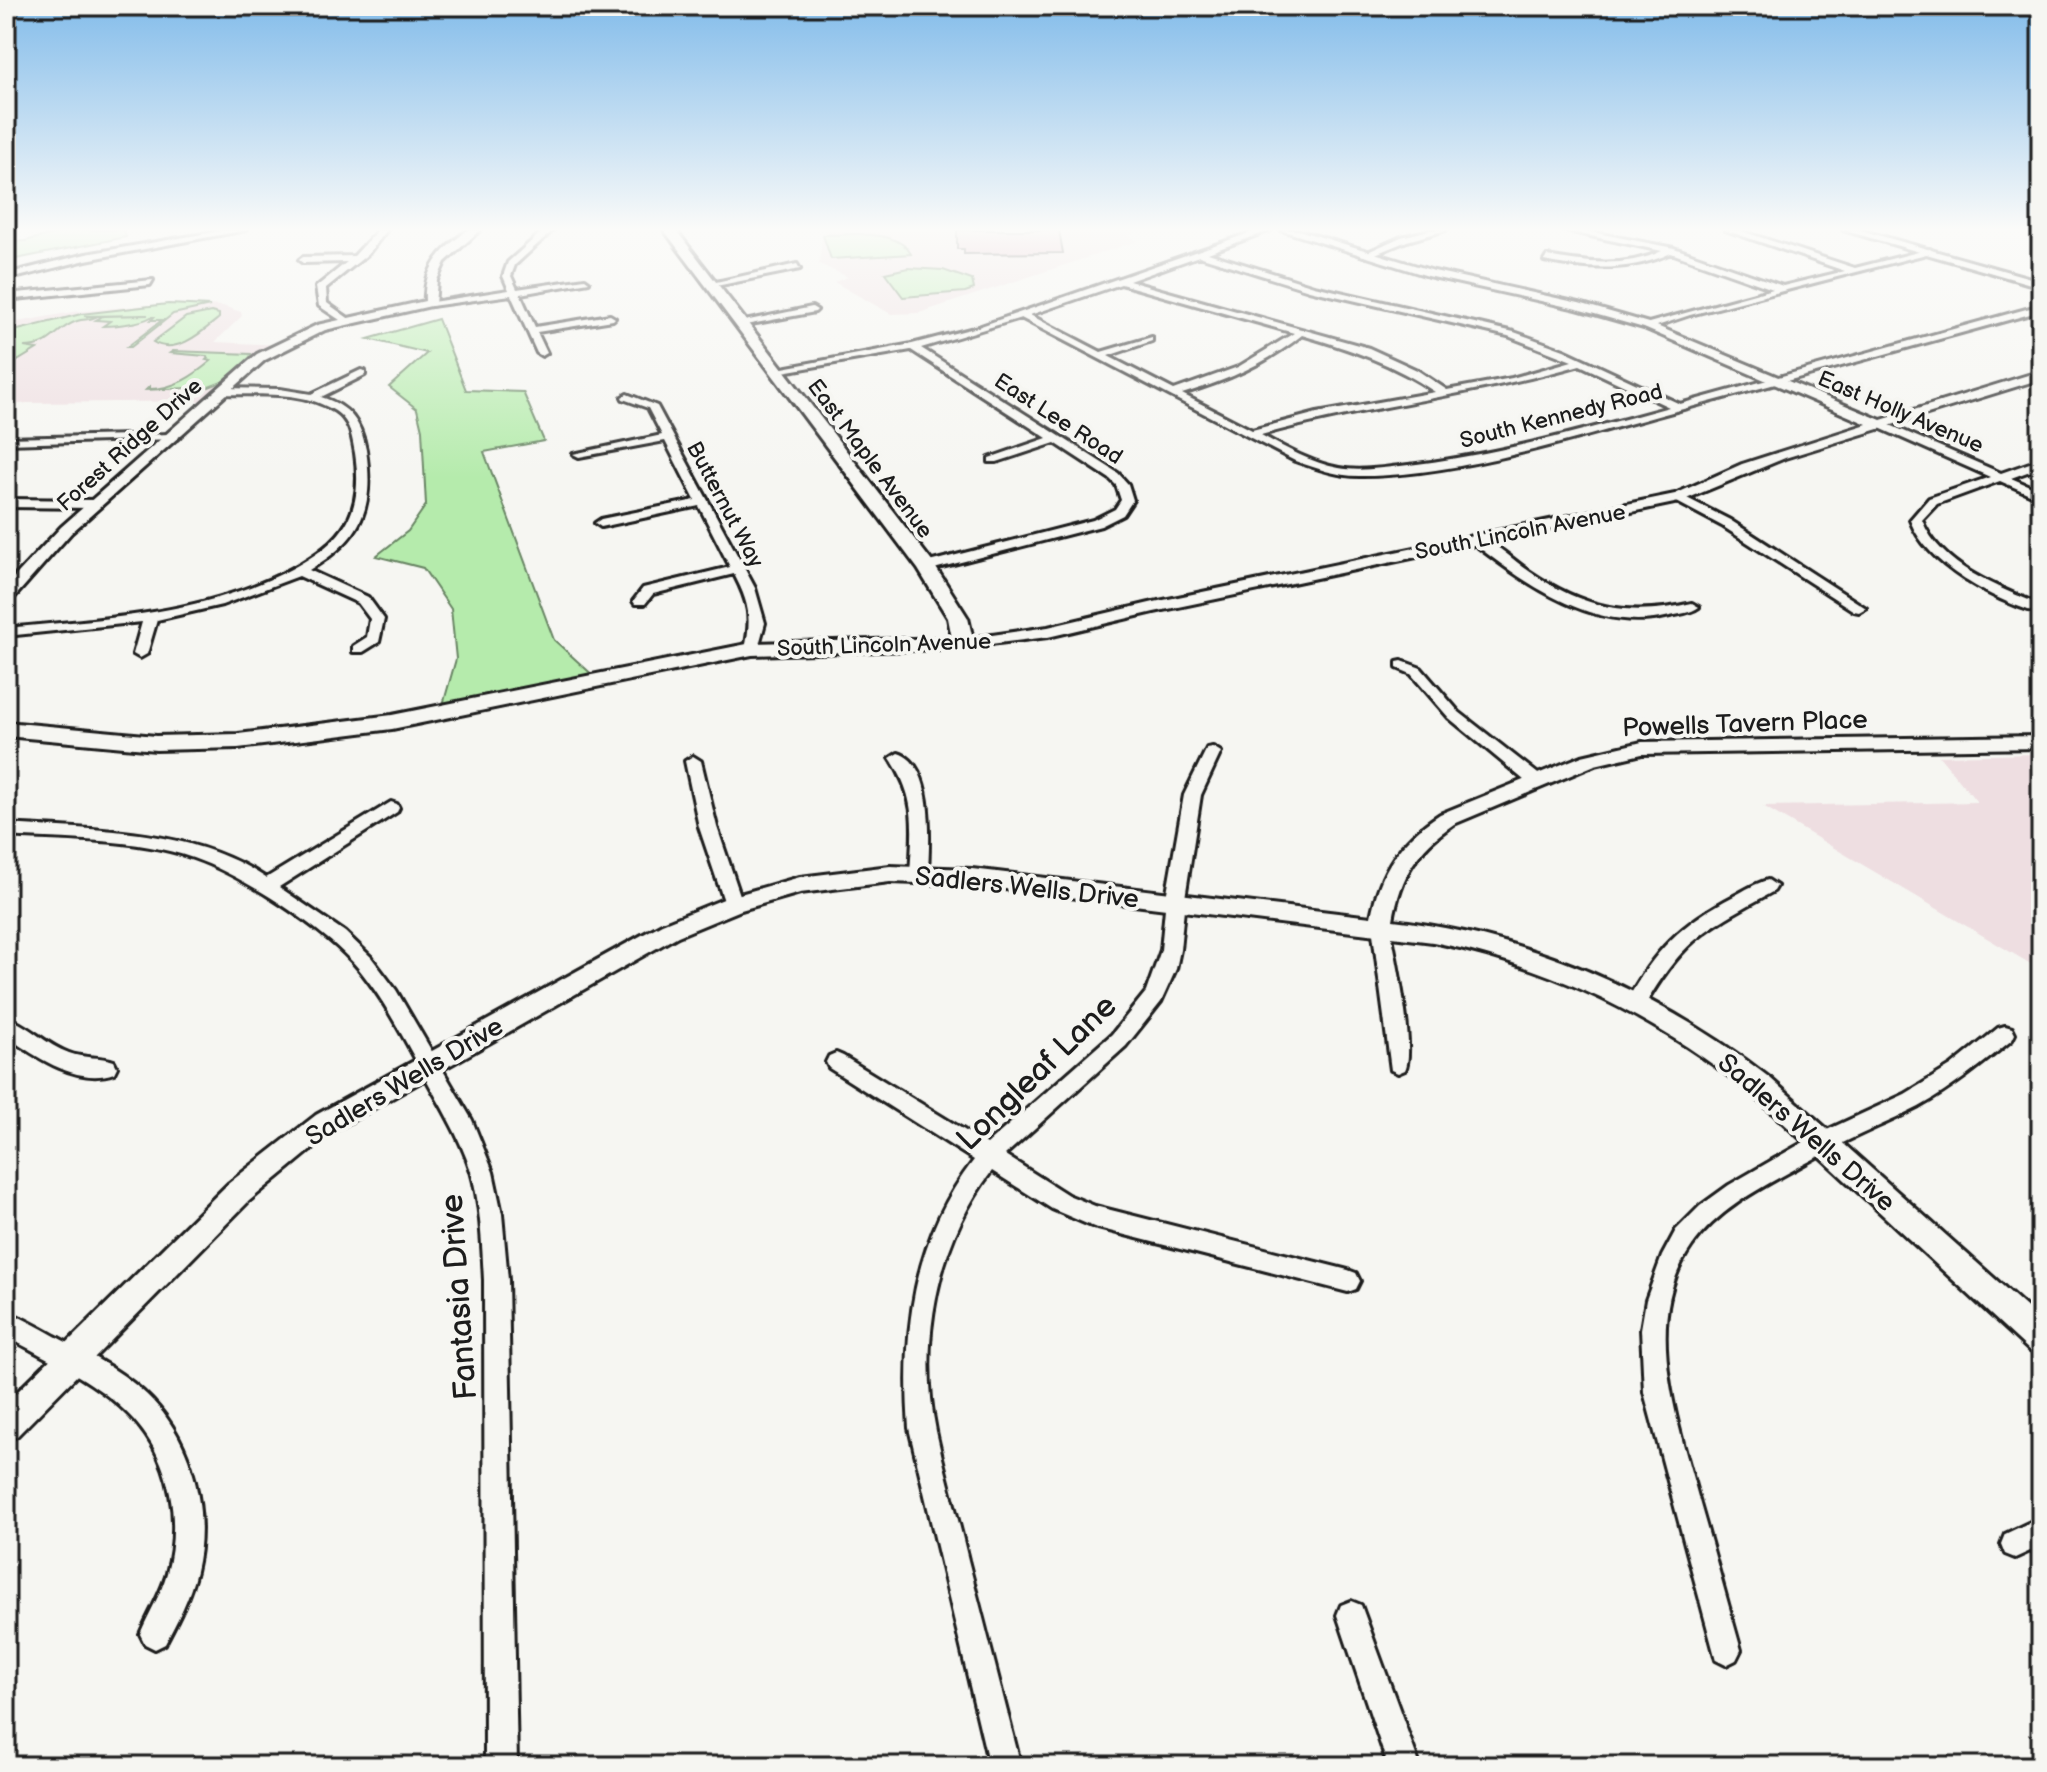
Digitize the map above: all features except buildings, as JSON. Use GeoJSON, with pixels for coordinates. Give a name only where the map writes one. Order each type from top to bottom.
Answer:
{"type":"FeatureCollection","features":[{"type":"Feature","properties":{"kind":"main road","name":"East Maple Avenue"},"geometry":{"type":"LineString","coordinates":[[732,313],[926,567],[958,618],[964,644]]}},
{"type":"Feature","properties":{"kind":"main road","name":"South Lincoln Avenue"},"geometry":{"type":"LineString","coordinates":[[6,729],[156,743],[238,741],[392,722],[752,649],[964,644]]}},
{"type":"Feature","properties":{"kind":"street"},"geometry":{"type":"LineString","coordinates":[[333,313],[346,320]]}},
{"type":"Feature","properties":{"kind":"street","name":"Forest Ridge Drive"},"geometry":{"type":"LineString","coordinates":[[6,596],[41,554],[269,351],[346,320],[383,313]]}},
{"type":"Feature","properties":{"kind":"street"},"geometry":{"type":"LineString","coordinates":[[523,313],[542,353]]}},
{"type":"Feature","properties":{"kind":"street"},"geometry":{"type":"LineString","coordinates":[[740,323],[797,313]]}},
{"type":"Feature","properties":{"kind":"street"},"geometry":{"type":"LineString","coordinates":[[777,370],[913,347],[1034,313]]}},
{"type":"Feature","properties":{"kind":"street"},"geometry":{"type":"LineString","coordinates":[[1235,313],[1365,350],[1394,362],[1446,394]]}},
{"type":"Feature","properties":{"kind":"street"},"geometry":{"type":"LineString","coordinates":[[1419,313],[1511,334],[1678,407]]}},
{"type":"Feature","properties":{"kind":"street","name":"East Holly Avenue"},"geometry":{"type":"LineString","coordinates":[[1595,313],[1648,326],[2041,495]]}},
{"type":"Feature","properties":{"kind":"street"},"geometry":{"type":"LineString","coordinates":[[1648,326],[1698,313]]}},
{"type":"Feature","properties":{"kind":"street","name":"South Kennedy Road"},"geometry":{"type":"LineString","coordinates":[[1024,316],[1310,464],[1349,473],[1395,471],[1501,453],[2024,313]]}},
{"type":"Feature","properties":{"kind":"street"},"geometry":{"type":"LineString","coordinates":[[532,330],[610,318]]}},
{"type":"Feature","properties":{"kind":"street"},"geometry":{"type":"LineString","coordinates":[[1174,393],[1247,369],[1275,353],[1302,331]]}},
{"type":"Feature","properties":{"kind":"street"},"geometry":{"type":"LineString","coordinates":[[1101,355],[1149,339]]}},
{"type":"Feature","properties":{"kind":"street","name":"East Lee Road"},"geometry":{"type":"LineString","coordinates":[[913,347],[1119,480],[1126,492],[1124,507],[1097,523],[926,567]]}},
{"type":"Feature","properties":{"kind":"street"},"geometry":{"type":"LineString","coordinates":[[1251,434],[1317,416],[1513,381],[1581,362]]}},
{"type":"Feature","properties":{"kind":"street"},"geometry":{"type":"LineString","coordinates":[[312,397],[361,373]]}},
{"type":"Feature","properties":{"kind":"street","name":"South Lincoln Avenue"},"geometry":{"type":"LineString","coordinates":[[964,644],[1048,632],[1679,498],[1747,467],[2041,375]]}},
{"type":"Feature","properties":{"kind":"street"},"geometry":{"type":"LineString","coordinates":[[6,632],[150,618],[240,596],[298,570],[349,530],[358,516],[364,495],[355,423],[336,406],[312,397],[280,392],[222,391]]}},
{"type":"Feature","properties":{"kind":"street","name":"Butternut Way"},"geometry":{"type":"LineString","coordinates":[[627,397],[652,406],[738,569],[751,596],[758,623],[752,649]]}},
{"type":"Feature","properties":{"kind":"street"},"geometry":{"type":"LineString","coordinates":[[6,441],[173,437]]}},
{"type":"Feature","properties":{"kind":"street"},"geometry":{"type":"LineString","coordinates":[[579,454],[668,437]]}},
{"type":"Feature","properties":{"kind":"street"},"geometry":{"type":"LineString","coordinates":[[993,460],[1056,439]]}},
{"type":"Feature","properties":{"kind":"street"},"geometry":{"type":"LineString","coordinates":[[2041,463],[1933,501],[1916,520],[1924,541],[1955,566],[2041,610]]}},
{"type":"Feature","properties":{"kind":"street"},"geometry":{"type":"LineString","coordinates":[[1679,498],[1736,530],[1859,608]]}},
{"type":"Feature","properties":{"kind":"street"},"geometry":{"type":"LineString","coordinates":[[601,523],[702,502]]}},
{"type":"Feature","properties":{"kind":"street"},"geometry":{"type":"LineString","coordinates":[[6,503],[95,504]]}},
{"type":"Feature","properties":{"kind":"street"},"geometry":{"type":"LineString","coordinates":[[1478,540],[1534,584],[1583,606],[1642,616],[1692,607]]}},
{"type":"Feature","properties":{"kind":"street"},"geometry":{"type":"LineString","coordinates":[[640,601],[648,591],[738,569]]}},
{"type":"Feature","properties":{"kind":"street"},"geometry":{"type":"LineString","coordinates":[[298,570],[363,600],[377,619],[374,639],[358,649]]}},
{"type":"Feature","properties":{"kind":"street"},"geometry":{"type":"LineString","coordinates":[[140,654],[150,618]]}},
{"type":"Feature","properties":{"kind":"street"},"geometry":{"type":"LineString","coordinates":[[1402,665],[1427,681],[1454,715],[1536,781]]}},
{"type":"Feature","properties":{"kind":"street","name":"Powells Tavern Place"},"geometry":{"type":"LineString","coordinates":[[1398,1064],[1398,1042],[1381,926],[1390,881],[1398,863],[1413,844],[1447,819],[1603,755],[1642,748],[2041,742]]}},
{"type":"Feature","properties":{"kind":"street","name":"Longleaf Lane"},"geometry":{"type":"LineString","coordinates":[[1005,1766],[928,1461],[917,1384],[917,1340],[932,1261],[953,1211],[988,1158],[1012,1133],[1112,1048],[1142,1014],[1162,980],[1170,958],[1190,797],[1202,767],[1213,752]]}},
{"type":"Feature","properties":{"kind":"street"},"geometry":{"type":"LineString","coordinates":[[898,758],[915,781],[921,800],[919,874]]}},
{"type":"Feature","properties":{"kind":"street"},"geometry":{"type":"LineString","coordinates":[[693,761],[708,827],[734,904]]}},
{"type":"Feature","properties":{"kind":"street"},"geometry":{"type":"LineString","coordinates":[[267,886],[391,808]]}},
{"type":"Feature","properties":{"kind":"street","name":"Fantasia Drive"},"geometry":{"type":"LineString","coordinates":[[6,830],[169,844],[224,861],[267,886],[338,937],[364,962],[389,995],[464,1127],[482,1172],[491,1214],[496,1280],[501,1766]]}},
{"type":"Feature","properties":{"kind":"street","name":"Sadlers Wells Drive"},"geometry":{"type":"LineString","coordinates":[[6,1425],[239,1192],[325,1123],[670,930],[734,904],[800,885],[919,874],[972,877],[1433,933],[1515,952],[1591,980],[1722,1055],[1824,1142],[2041,1340]]}},
{"type":"Feature","properties":{"kind":"street"},"geometry":{"type":"LineString","coordinates":[[1636,1003],[1659,963],[1691,930],[1768,886]]}},
{"type":"Feature","properties":{"kind":"street"},"geometry":{"type":"LineString","coordinates":[[6,1025],[57,1060],[74,1065],[107,1067]]}},
{"type":"Feature","properties":{"kind":"street"},"geometry":{"type":"LineString","coordinates":[[1726,1650],[1657,1392],[1652,1353],[1658,1300],[1670,1264],[1684,1238],[1708,1213],[1737,1192],[1824,1142],[1935,1086],[1958,1072],[2005,1034]]}},
{"type":"Feature","properties":{"kind":"street"},"geometry":{"type":"LineString","coordinates":[[836,1062],[1060,1202],[1094,1216],[1348,1281]]}},
{"type":"Feature","properties":{"kind":"street"},"geometry":{"type":"LineString","coordinates":[[6,1323],[119,1388],[143,1408],[161,1434],[177,1467],[186,1506],[187,1537],[183,1568],[155,1634]]}},
{"type":"Feature","properties":{"kind":"street"},"geometry":{"type":"LineString","coordinates":[[2015,1544],[2041,1531]]}},
{"type":"Feature","properties":{"kind":"street"},"geometry":{"type":"LineString","coordinates":[[1351,1615],[1404,1766]]}},
{"type":"Feature","properties":{"kind":"shaded area"},"geometry":{"type":"Polygon","coordinates":[[[69,313],[241,313],[242,316],[215,342],[281,345],[210,401],[27,403],[6,406],[6,324],[69,313]]]}},
{"type":"Feature","properties":{"kind":"shaded area"},"geometry":{"type":"Polygon","coordinates":[[[2041,754],[2041,970],[1763,806],[1977,802],[1939,756],[2041,754]]]}},
{"type":"Feature","properties":{"kind":"green space"},"geometry":{"type":"Polygon","coordinates":[[[179,313],[173,314],[131,347],[127,347],[162,320],[151,320],[154,317],[151,317],[128,324],[103,326],[110,321],[96,320],[103,316],[148,315],[84,316],[96,317],[69,324],[47,341],[24,347],[37,349],[6,368],[6,333],[81,314],[179,313]]]}},
{"type":"Feature","properties":{"kind":"green space"},"geometry":{"type":"Polygon","coordinates":[[[219,314],[219,318],[205,330],[180,344],[162,346],[153,342],[186,317],[219,314]]]}},
{"type":"Feature","properties":{"kind":"green space"},"geometry":{"type":"Polygon","coordinates":[[[438,319],[466,390],[523,392],[544,441],[484,452],[554,640],[597,679],[441,712],[456,659],[451,609],[423,568],[376,556],[408,531],[426,505],[422,430],[417,409],[389,387],[427,353],[368,339],[438,319]]]}},
{"type":"Feature","properties":{"kind":"green space"},"geometry":{"type":"Polygon","coordinates":[[[170,353],[251,354],[222,382],[209,387],[146,390],[150,386],[150,389],[175,384],[211,361],[206,360],[206,356],[170,353]]]}}]}
